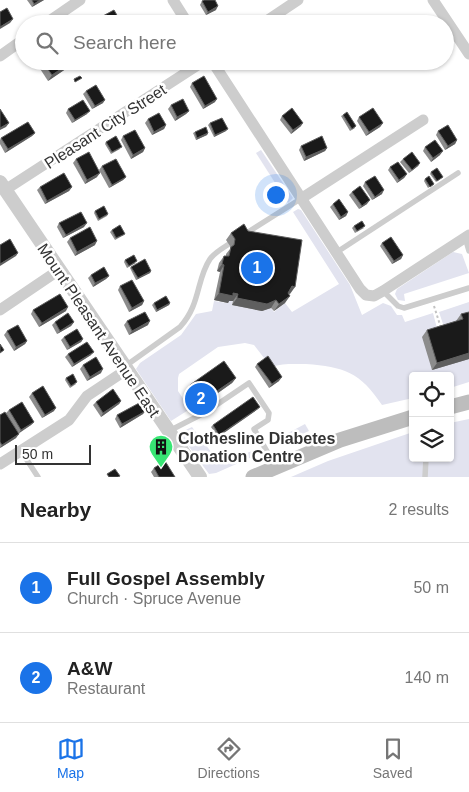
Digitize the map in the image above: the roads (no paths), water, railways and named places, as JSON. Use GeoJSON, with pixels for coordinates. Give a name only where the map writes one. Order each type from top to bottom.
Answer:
{"type":"FeatureCollection","features":[{"type":"Feature","properties":{"kind":"main road"},"geometry":{"type":"LineString","coordinates":[[454,406],[469,402]]}},
{"type":"Feature","properties":{"kind":"main road"},"geometry":{"type":"LineString","coordinates":[[253,477],[355,434],[409,418]]}},
{"type":"Feature","properties":{"kind":"street"},"geometry":{"type":"LineString","coordinates":[[58,15],[80,0]]}},
{"type":"Feature","properties":{"kind":"street"},"geometry":{"type":"LineString","coordinates":[[173,0],[182,15]]}},
{"type":"Feature","properties":{"kind":"street"},"geometry":{"type":"LineString","coordinates":[[276,15],[298,0]]}},
{"type":"Feature","properties":{"kind":"street"},"geometry":{"type":"LineString","coordinates":[[433,0],[443,15]]}},
{"type":"Feature","properties":{"kind":"street"},"geometry":{"type":"LineString","coordinates":[[454,32],[469,54]]}},
{"type":"Feature","properties":{"kind":"street"},"geometry":{"type":"LineString","coordinates":[[0,56],[15,45]]}},
{"type":"Feature","properties":{"kind":"street","name":"Pleasant City Street"},"geometry":{"type":"LineString","coordinates":[[3,186],[190,70]]}},
{"type":"Feature","properties":{"kind":"street"},"geometry":{"type":"LineString","coordinates":[[218,70],[360,289],[366,295],[374,296],[383,291],[467,236]]}},
{"type":"Feature","properties":{"kind":"street"},"geometry":{"type":"LineString","coordinates":[[302,198],[424,120]]}},
{"type":"Feature","properties":{"kind":"street","name":"Mount Pleasant Avenue East"},"geometry":{"type":"LineString","coordinates":[[3,186],[200,477]]}},
{"type":"Feature","properties":{"kind":"street"},"geometry":{"type":"LineString","coordinates":[[0,310],[59,270]]}},
{"type":"Feature","properties":{"kind":"street"},"geometry":{"type":"LineString","coordinates":[[0,464],[69,420],[87,396],[125,368]]}},
{"type":"Feature","properties":{"kind":"lane"},"geometry":{"type":"LineString","coordinates":[[337,252],[458,173]]}},
{"type":"Feature","properties":{"kind":"lane"},"geometry":{"type":"LineString","coordinates":[[242,236],[302,198]]}},
{"type":"Feature","properties":{"kind":"lane"},"geometry":{"type":"LineString","coordinates":[[467,236],[469,251]]}},
{"type":"Feature","properties":{"kind":"lane"},"geometry":{"type":"LineString","coordinates":[[125,368],[180,327],[188,318],[194,308],[211,258],[229,244]]}},
{"type":"Feature","properties":{"kind":"lane"},"geometry":{"type":"LineString","coordinates":[[383,291],[398,306],[404,308],[469,288]]}},
{"type":"Feature","properties":{"kind":"lane"},"geometry":{"type":"LineString","coordinates":[[168,431],[206,412],[249,382],[269,413],[268,420],[254,428],[276,467]]}},
{"type":"Feature","properties":{"kind":"lane"},"geometry":{"type":"LineString","coordinates":[[21,451],[38,477]]}},
{"type":"Feature","properties":{"kind":"lane"},"geometry":{"type":"LineString","coordinates":[[425,477],[426,462]]}},
{"type":"Feature","properties":{"kind":"place","name":"Full Gospel Assembly"},"geometry":{"type":"Point","coordinates":[257,268]}},
{"type":"Feature","properties":{"kind":"place","name":"A&W"},"geometry":{"type":"Point","coordinates":[201,399]}},
{"type":"Feature","properties":{"kind":"place","name":"Clothesline Diabetes Donation Centre"},"geometry":{"type":"Point","coordinates":[161,468]}}]}
